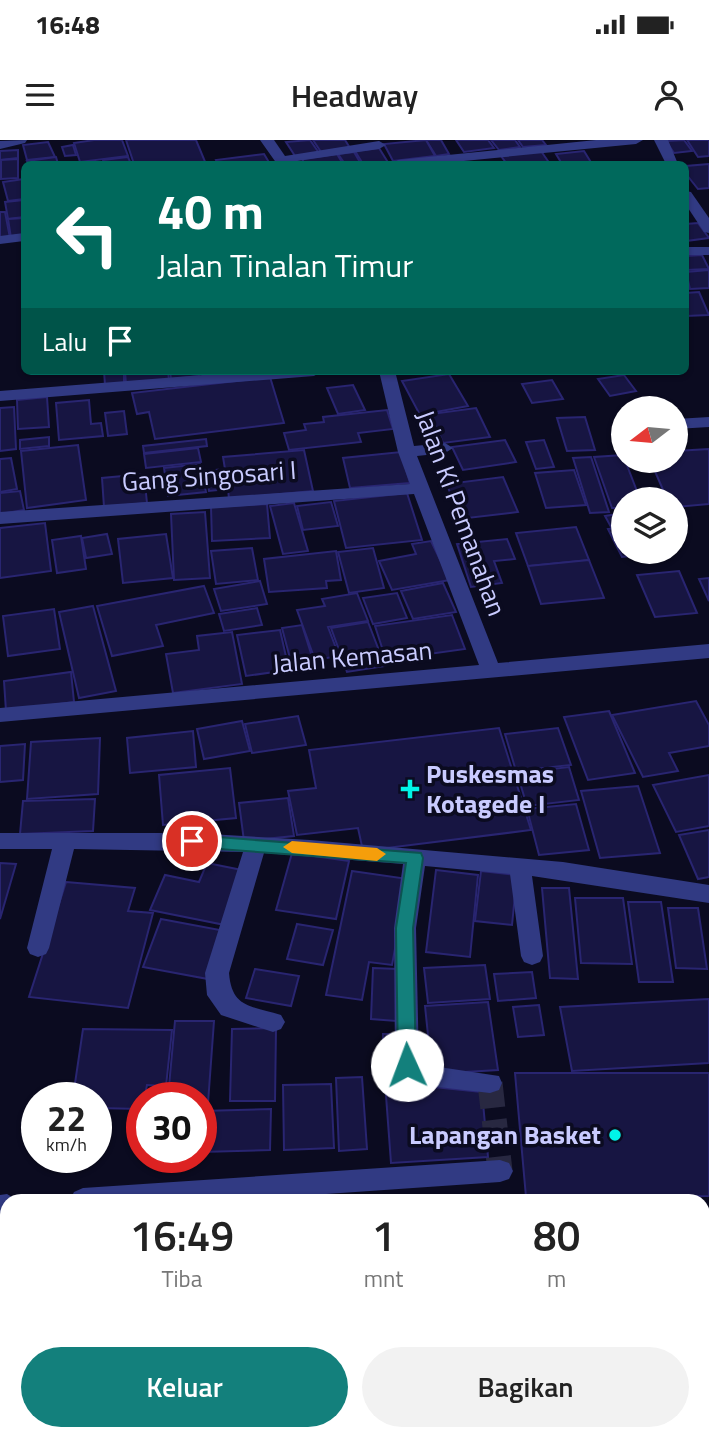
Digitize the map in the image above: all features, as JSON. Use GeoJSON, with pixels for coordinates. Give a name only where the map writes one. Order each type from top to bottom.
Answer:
{"type":"FeatureCollection","features":[{"type":"Feature","properties":{"kind":"street"},"geometry":{"type":"LineString","coordinates":[[0,145],[20,140]]}},
{"type":"Feature","properties":{"kind":"street"},"geometry":{"type":"LineString","coordinates":[[267,140],[281,161]]}},
{"type":"Feature","properties":{"kind":"street"},"geometry":{"type":"LineString","coordinates":[[437,161],[587,150],[636,140]]}},
{"type":"Feature","properties":{"kind":"street"},"geometry":{"type":"LineString","coordinates":[[662,140],[671,161]]}},
{"type":"Feature","properties":{"kind":"street"},"geometry":{"type":"LineString","coordinates":[[292,161],[377,143],[393,161]]}},
{"type":"Feature","properties":{"kind":"street"},"geometry":{"type":"LineString","coordinates":[[689,199],[709,229]]}},
{"type":"Feature","properties":{"kind":"street"},"geometry":{"type":"LineString","coordinates":[[0,240],[21,237]]}},
{"type":"Feature","properties":{"kind":"street"},"geometry":{"type":"LineString","coordinates":[[689,251],[709,251]]}},
{"type":"Feature","properties":{"kind":"street"},"geometry":{"type":"LineString","coordinates":[[0,396],[264,375]]}},
{"type":"Feature","properties":{"kind":"street","name":"Jalan Ki Pemanahan"},"geometry":{"type":"LineString","coordinates":[[388,375],[407,452],[491,671]]}},
{"type":"Feature","properties":{"kind":"street"},"geometry":{"type":"LineString","coordinates":[[688,423],[709,422]]}},
{"type":"Feature","properties":{"kind":"street"},"geometry":{"type":"LineString","coordinates":[[407,452],[445,448]]}},
{"type":"Feature","properties":{"kind":"street","name":"Gang Singosari I"},"geometry":{"type":"LineString","coordinates":[[0,518],[422,488]]}},
{"type":"Feature","properties":{"kind":"street","name":"Jalan Kemasan"},"geometry":{"type":"LineString","coordinates":[[0,715],[709,651]]}},
{"type":"Feature","properties":{"kind":"street"},"geometry":{"type":"LineString","coordinates":[[0,841],[192,841],[256,845],[596,874],[709,894]]}},
{"type":"Feature","properties":{"kind":"street"},"geometry":{"type":"LineString","coordinates":[[38,948],[65,842]]}},
{"type":"Feature","properties":{"kind":"street"},"geometry":{"type":"LineString","coordinates":[[256,845],[217,973],[219,995],[229,1008],[273,1022]]}},
{"type":"Feature","properties":{"kind":"street"},"geometry":{"type":"LineString","coordinates":[[415,858],[405,928],[407,1065],[412,1074],[490,1083]]}},
{"type":"Feature","properties":{"kind":"street"},"geometry":{"type":"LineString","coordinates":[[520,866],[532,956]]}},
{"type":"Feature","properties":{"kind":"street"},"geometry":{"type":"LineString","coordinates":[[169,1194],[499,1171]]}},
{"type":"Feature","properties":{"kind":"building"},"geometry":{"type":"Polygon","coordinates":[[[122,140],[128,156],[80,161],[74,143],[122,140]]]}},
{"type":"Feature","properties":{"kind":"building"},"geometry":{"type":"Polygon","coordinates":[[[126,140],[196,140],[205,161],[133,161],[126,140]]]}},
{"type":"Feature","properties":{"kind":"building"},"geometry":{"type":"Polygon","coordinates":[[[310,140],[319,153],[295,156],[286,142],[310,140]]]}},
{"type":"Feature","properties":{"kind":"building"},"geometry":{"type":"Polygon","coordinates":[[[313,140],[345,140],[350,148],[321,152],[313,140]]]}},
{"type":"Feature","properties":{"kind":"building"},"geometry":{"type":"Polygon","coordinates":[[[426,140],[441,140],[449,154],[436,156],[426,140]]]}},
{"type":"Feature","properties":{"kind":"building"},"geometry":{"type":"Polygon","coordinates":[[[426,140],[435,156],[393,161],[384,144],[426,140]]]}},
{"type":"Feature","properties":{"kind":"building"},"geometry":{"type":"Polygon","coordinates":[[[456,140],[488,140],[494,148],[464,152],[456,140]]]}},
{"type":"Feature","properties":{"kind":"building"},"geometry":{"type":"Polygon","coordinates":[[[491,140],[515,140],[520,147],[499,150],[491,140]]]}},
{"type":"Feature","properties":{"kind":"building"},"geometry":{"type":"Polygon","coordinates":[[[518,140],[542,140],[546,145],[523,147],[518,140]]]}},
{"type":"Feature","properties":{"kind":"building"},"geometry":{"type":"Polygon","coordinates":[[[684,140],[692,151],[674,153],[666,141],[684,140]]]}},
{"type":"Feature","properties":{"kind":"building"},"geometry":{"type":"Polygon","coordinates":[[[687,140],[709,140],[709,156],[698,157],[687,140]]]}},
{"type":"Feature","properties":{"kind":"building"},"geometry":{"type":"Polygon","coordinates":[[[48,142],[55,157],[27,160],[23,145],[48,142]]]}},
{"type":"Feature","properties":{"kind":"building"},"geometry":{"type":"Polygon","coordinates":[[[73,145],[76,155],[65,156],[62,147],[73,145]]]}},
{"type":"Feature","properties":{"kind":"building"},"geometry":{"type":"Polygon","coordinates":[[[379,148],[387,161],[361,161],[355,151],[379,148]]]}},
{"type":"Feature","properties":{"kind":"building"},"geometry":{"type":"Polygon","coordinates":[[[18,150],[18,158],[0,160],[0,151],[18,150]]]}},
{"type":"Feature","properties":{"kind":"building"},"geometry":{"type":"Polygon","coordinates":[[[541,151],[548,161],[505,161],[501,156],[541,151]]]}},
{"type":"Feature","properties":{"kind":"building"},"geometry":{"type":"Polygon","coordinates":[[[584,151],[590,161],[560,161],[556,154],[584,151]]]}},
{"type":"Feature","properties":{"kind":"building"},"geometry":{"type":"Polygon","coordinates":[[[354,152],[359,161],[343,161],[338,154],[354,152]]]}},
{"type":"Feature","properties":{"kind":"building"},"geometry":{"type":"Polygon","coordinates":[[[264,154],[268,161],[216,161],[264,154]]]}},
{"type":"Feature","properties":{"kind":"building"},"geometry":{"type":"Polygon","coordinates":[[[337,154],[341,161],[303,161],[302,159],[337,154]]]}},
{"type":"Feature","properties":{"kind":"building"},"geometry":{"type":"Polygon","coordinates":[[[56,157],[57,161],[27,161],[56,157]]]}},
{"type":"Feature","properties":{"kind":"building"},"geometry":{"type":"Polygon","coordinates":[[[128,157],[130,161],[104,161],[128,157]]]}},
{"type":"Feature","properties":{"kind":"building"},"geometry":{"type":"Polygon","coordinates":[[[18,159],[18,178],[1,179],[1,160],[18,159]]]}},
{"type":"Feature","properties":{"kind":"building"},"geometry":{"type":"Polygon","coordinates":[[[709,164],[709,188],[698,189],[689,178],[689,166],[709,164]]]}},
{"type":"Feature","properties":{"kind":"building"},"geometry":{"type":"Polygon","coordinates":[[[21,179],[21,199],[8,201],[3,182],[21,179]]]}},
{"type":"Feature","properties":{"kind":"building"},"geometry":{"type":"Polygon","coordinates":[[[21,200],[21,217],[8,219],[5,202],[21,200]]]}},
{"type":"Feature","properties":{"kind":"building"},"geometry":{"type":"Polygon","coordinates":[[[0,212],[5,212],[10,238],[0,239],[0,212]]]}},
{"type":"Feature","properties":{"kind":"building"},"geometry":{"type":"Polygon","coordinates":[[[21,218],[21,236],[11,238],[8,219],[21,218]]]}},
{"type":"Feature","properties":{"kind":"building"},"geometry":{"type":"Polygon","coordinates":[[[698,223],[709,238],[689,241],[689,224],[698,223]]]}},
{"type":"Feature","properties":{"kind":"building"},"geometry":{"type":"Polygon","coordinates":[[[702,255],[709,269],[689,270],[689,256],[702,255]]]}},
{"type":"Feature","properties":{"kind":"building"},"geometry":{"type":"Polygon","coordinates":[[[709,270],[709,288],[690,289],[689,272],[709,270]]]}},
{"type":"Feature","properties":{"kind":"building"},"geometry":{"type":"Polygon","coordinates":[[[699,292],[709,315],[689,316],[689,293],[699,292]]]}},
{"type":"Feature","properties":{"kind":"building"},"geometry":{"type":"Polygon","coordinates":[[[104,375],[124,375],[124,384],[105,385],[104,375]]]}},
{"type":"Feature","properties":{"kind":"building"},"geometry":{"type":"Polygon","coordinates":[[[125,375],[168,375],[169,380],[126,384],[125,375]]]}},
{"type":"Feature","properties":{"kind":"building"},"geometry":{"type":"Polygon","coordinates":[[[170,375],[199,376],[171,379],[170,375]]]}},
{"type":"Feature","properties":{"kind":"building"},"geometry":{"type":"Polygon","coordinates":[[[450,375],[468,406],[420,415],[402,381],[450,375]]]}},
{"type":"Feature","properties":{"kind":"building"},"geometry":{"type":"Polygon","coordinates":[[[624,375],[636,391],[610,396],[598,379],[624,375]]]}},
{"type":"Feature","properties":{"kind":"building"},"geometry":{"type":"Polygon","coordinates":[[[270,377],[284,423],[155,439],[149,412],[137,414],[132,393],[270,377]]]}},
{"type":"Feature","properties":{"kind":"building"},"geometry":{"type":"Polygon","coordinates":[[[552,380],[563,399],[532,403],[522,384],[552,380]]]}},
{"type":"Feature","properties":{"kind":"building"},"geometry":{"type":"Polygon","coordinates":[[[353,385],[365,410],[338,414],[327,388],[353,385]]]}},
{"type":"Feature","properties":{"kind":"building"},"geometry":{"type":"Polygon","coordinates":[[[47,397],[49,427],[18,429],[17,400],[47,397]]]}},
{"type":"Feature","properties":{"kind":"building"},"geometry":{"type":"Polygon","coordinates":[[[89,400],[91,424],[101,423],[103,436],[59,440],[56,403],[89,400]]]}},
{"type":"Feature","properties":{"kind":"building"},"geometry":{"type":"Polygon","coordinates":[[[14,407],[16,449],[0,451],[0,408],[14,407]]]}},
{"type":"Feature","properties":{"kind":"building"},"geometry":{"type":"Polygon","coordinates":[[[476,408],[490,437],[443,443],[431,414],[476,408]]]}},
{"type":"Feature","properties":{"kind":"building"},"geometry":{"type":"Polygon","coordinates":[[[387,410],[393,429],[358,433],[361,442],[289,450],[284,433],[306,430],[304,424],[324,422],[323,417],[387,410]]]}},
{"type":"Feature","properties":{"kind":"building"},"geometry":{"type":"Polygon","coordinates":[[[124,411],[127,434],[108,436],[105,413],[124,411]]]}},
{"type":"Feature","properties":{"kind":"building"},"geometry":{"type":"Polygon","coordinates":[[[585,417],[595,450],[567,451],[557,418],[585,417]]]}},
{"type":"Feature","properties":{"kind":"building"},"geometry":{"type":"Polygon","coordinates":[[[49,437],[49,446],[20,449],[20,440],[49,437]]]}},
{"type":"Feature","properties":{"kind":"building"},"geometry":{"type":"Polygon","coordinates":[[[206,439],[207,446],[144,453],[143,446],[206,439]]]}},
{"type":"Feature","properties":{"kind":"building"},"geometry":{"type":"Polygon","coordinates":[[[505,440],[516,462],[463,470],[452,447],[505,440]]]}},
{"type":"Feature","properties":{"kind":"building"},"geometry":{"type":"Polygon","coordinates":[[[544,440],[554,467],[536,469],[526,442],[544,440]]]}},
{"type":"Feature","properties":{"kind":"building"},"geometry":{"type":"Polygon","coordinates":[[[78,445],[86,500],[27,508],[21,451],[78,445]]]}},
{"type":"Feature","properties":{"kind":"building"},"geometry":{"type":"Polygon","coordinates":[[[198,448],[201,462],[146,468],[144,454],[198,448]]]}},
{"type":"Feature","properties":{"kind":"building"},"geometry":{"type":"Polygon","coordinates":[[[709,449],[709,504],[688,506],[688,487],[662,487],[656,473],[688,473],[688,450],[709,449]]]}},
{"type":"Feature","properties":{"kind":"building"},"geometry":{"type":"Polygon","coordinates":[[[304,450],[313,491],[229,499],[228,489],[209,491],[206,471],[225,469],[223,457],[304,450]]]}},
{"type":"Feature","properties":{"kind":"building"},"geometry":{"type":"Polygon","coordinates":[[[401,452],[410,483],[350,488],[343,458],[401,452]]]}},
{"type":"Feature","properties":{"kind":"building"},"geometry":{"type":"Polygon","coordinates":[[[611,456],[611,473],[630,473],[635,487],[611,487],[611,505],[594,457],[611,456]]]}},
{"type":"Feature","properties":{"kind":"building"},"geometry":{"type":"Polygon","coordinates":[[[591,457],[609,512],[590,513],[573,458],[591,457]]]}},
{"type":"Feature","properties":{"kind":"building"},"geometry":{"type":"Polygon","coordinates":[[[11,458],[17,489],[0,492],[0,459],[11,458]]]}},
{"type":"Feature","properties":{"kind":"building"},"geometry":{"type":"Polygon","coordinates":[[[200,464],[206,492],[168,496],[164,468],[200,464]]]}},
{"type":"Feature","properties":{"kind":"building"},"geometry":{"type":"Polygon","coordinates":[[[574,470],[586,505],[546,508],[535,473],[574,470]]]}},
{"type":"Feature","properties":{"kind":"building"},"geometry":{"type":"Polygon","coordinates":[[[144,474],[147,503],[104,507],[102,478],[144,474]]]}},
{"type":"Feature","properties":{"kind":"building"},"geometry":{"type":"Polygon","coordinates":[[[503,477],[518,512],[459,519],[447,484],[503,477]]]}},
{"type":"Feature","properties":{"kind":"building"},"geometry":{"type":"Polygon","coordinates":[[[20,491],[24,510],[0,514],[0,493],[20,491]]]}},
{"type":"Feature","properties":{"kind":"building"},"geometry":{"type":"Polygon","coordinates":[[[407,493],[422,540],[346,548],[334,501],[407,493]]]}},
{"type":"Feature","properties":{"kind":"building"},"geometry":{"type":"Polygon","coordinates":[[[331,502],[338,526],[303,530],[297,506],[331,502]]]}},
{"type":"Feature","properties":{"kind":"building"},"geometry":{"type":"Polygon","coordinates":[[[294,503],[308,551],[283,554],[270,506],[294,503]]]}},
{"type":"Feature","properties":{"kind":"building"},"geometry":{"type":"Polygon","coordinates":[[[267,504],[270,538],[212,541],[211,507],[267,504]]]}},
{"type":"Feature","properties":{"kind":"building"},"geometry":{"type":"Polygon","coordinates":[[[205,512],[210,578],[174,580],[171,514],[205,512]]]}},
{"type":"Feature","properties":{"kind":"building"},"geometry":{"type":"Polygon","coordinates":[[[611,515],[611,527],[605,516],[611,515]]]}},
{"type":"Feature","properties":{"kind":"building"},"geometry":{"type":"Polygon","coordinates":[[[45,523],[51,571],[0,578],[0,528],[45,523]]]}},
{"type":"Feature","properties":{"kind":"building"},"geometry":{"type":"Polygon","coordinates":[[[576,527],[589,560],[528,566],[516,533],[576,527]]]}},
{"type":"Feature","properties":{"kind":"building"},"geometry":{"type":"Polygon","coordinates":[[[107,534],[112,554],[86,558],[82,538],[107,534]]]}},
{"type":"Feature","properties":{"kind":"building"},"geometry":{"type":"Polygon","coordinates":[[[166,534],[173,578],[123,583],[118,539],[166,534]]]}},
{"type":"Feature","properties":{"kind":"building"},"geometry":{"type":"Polygon","coordinates":[[[81,536],[86,569],[57,573],[52,540],[81,536]]]}},
{"type":"Feature","properties":{"kind":"building"},"geometry":{"type":"Polygon","coordinates":[[[507,539],[515,559],[494,561],[502,583],[471,587],[457,544],[507,539]]]}},
{"type":"Feature","properties":{"kind":"building"},"geometry":{"type":"Polygon","coordinates":[[[431,541],[450,580],[392,590],[379,561],[416,554],[412,544],[431,541]]]}},
{"type":"Feature","properties":{"kind":"building"},"geometry":{"type":"Polygon","coordinates":[[[252,548],[258,580],[216,584],[211,551],[252,548]]]}},
{"type":"Feature","properties":{"kind":"building"},"geometry":{"type":"Polygon","coordinates":[[[373,548],[384,588],[349,593],[338,552],[373,548]]]}},
{"type":"Feature","properties":{"kind":"building"},"geometry":{"type":"Polygon","coordinates":[[[336,551],[341,580],[326,581],[327,588],[269,592],[264,559],[336,551]]]}},
{"type":"Feature","properties":{"kind":"building"},"geometry":{"type":"Polygon","coordinates":[[[589,560],[604,598],[541,604],[528,566],[589,560]]]}},
{"type":"Feature","properties":{"kind":"building"},"geometry":{"type":"Polygon","coordinates":[[[679,571],[697,613],[655,617],[637,575],[679,571]]]}},
{"type":"Feature","properties":{"kind":"building"},"geometry":{"type":"Polygon","coordinates":[[[709,578],[709,601],[699,579],[709,578]]]}},
{"type":"Feature","properties":{"kind":"building"},"geometry":{"type":"Polygon","coordinates":[[[260,581],[267,604],[221,611],[214,589],[260,581]]]}},
{"type":"Feature","properties":{"kind":"building"},"geometry":{"type":"Polygon","coordinates":[[[443,583],[456,612],[413,619],[401,591],[443,583]]]}},
{"type":"Feature","properties":{"kind":"building"},"geometry":{"type":"Polygon","coordinates":[[[204,586],[214,613],[156,625],[163,646],[112,656],[97,606],[204,586]]]}},
{"type":"Feature","properties":{"kind":"building"},"geometry":{"type":"Polygon","coordinates":[[[357,593],[368,621],[328,627],[339,656],[315,660],[297,610],[325,606],[322,599],[357,593]]]}},
{"type":"Feature","properties":{"kind":"building"},"geometry":{"type":"Polygon","coordinates":[[[397,593],[407,618],[373,624],[363,598],[397,593]]]}},
{"type":"Feature","properties":{"kind":"building"},"geometry":{"type":"Polygon","coordinates":[[[93,606],[116,691],[79,698],[59,612],[93,606]]]}},
{"type":"Feature","properties":{"kind":"building"},"geometry":{"type":"Polygon","coordinates":[[[257,608],[262,625],[224,631],[219,614],[257,608]]]}},
{"type":"Feature","properties":{"kind":"building"},"geometry":{"type":"Polygon","coordinates":[[[54,609],[60,649],[8,656],[3,616],[54,609]]]}},
{"type":"Feature","properties":{"kind":"building"},"geometry":{"type":"Polygon","coordinates":[[[452,615],[465,649],[386,660],[375,626],[452,615]]]}},
{"type":"Feature","properties":{"kind":"building"},"geometry":{"type":"Polygon","coordinates":[[[368,622],[385,666],[347,672],[331,628],[368,622]]]}},
{"type":"Feature","properties":{"kind":"building"},"geometry":{"type":"Polygon","coordinates":[[[302,625],[314,663],[292,666],[282,628],[302,625]]]}},
{"type":"Feature","properties":{"kind":"building"},"geometry":{"type":"Polygon","coordinates":[[[280,630],[289,670],[246,676],[237,635],[280,630]]]}},
{"type":"Feature","properties":{"kind":"building"},"geometry":{"type":"Polygon","coordinates":[[[232,632],[242,684],[173,693],[166,654],[199,650],[197,636],[232,632]]]}},
{"type":"Feature","properties":{"kind":"building"},"geometry":{"type":"Polygon","coordinates":[[[71,672],[74,702],[6,711],[4,681],[71,672]]]}},
{"type":"Feature","properties":{"kind":"building"},"geometry":{"type":"Polygon","coordinates":[[[696,701],[709,725],[709,746],[669,753],[678,771],[643,777],[612,715],[696,701]]]}},
{"type":"Feature","properties":{"kind":"building"},"geometry":{"type":"Polygon","coordinates":[[[609,711],[635,773],[588,780],[564,717],[609,711]]]}},
{"type":"Feature","properties":{"kind":"building"},"geometry":{"type":"Polygon","coordinates":[[[298,716],[306,745],[252,753],[245,724],[298,716]]]}},
{"type":"Feature","properties":{"kind":"building"},"geometry":{"type":"Polygon","coordinates":[[[242,721],[250,751],[204,759],[197,729],[242,721]]]}},
{"type":"Feature","properties":{"kind":"building","name":"Puskesmas Kotagede I"},"geometry":{"type":"Polygon","coordinates":[[[499,728],[531,830],[363,851],[358,828],[297,835],[288,791],[316,788],[309,750],[499,728]]]}},
{"type":"Feature","properties":{"kind":"building"},"geometry":{"type":"Polygon","coordinates":[[[558,728],[571,765],[516,771],[505,734],[558,728]]]}},
{"type":"Feature","properties":{"kind":"building"},"geometry":{"type":"Polygon","coordinates":[[[193,731],[196,767],[130,773],[127,738],[193,731]]]}},
{"type":"Feature","properties":{"kind":"building"},"geometry":{"type":"Polygon","coordinates":[[[100,738],[98,794],[27,799],[31,742],[100,738]]]}},
{"type":"Feature","properties":{"kind":"building"},"geometry":{"type":"Polygon","coordinates":[[[25,744],[23,780],[0,782],[0,746],[25,744]]]}},
{"type":"Feature","properties":{"kind":"building"},"geometry":{"type":"Polygon","coordinates":[[[569,767],[579,800],[527,806],[517,773],[569,767]]]}},
{"type":"Feature","properties":{"kind":"building"},"geometry":{"type":"Polygon","coordinates":[[[230,768],[236,818],[163,825],[159,775],[230,768]]]}},
{"type":"Feature","properties":{"kind":"building"},"geometry":{"type":"Polygon","coordinates":[[[709,775],[709,826],[676,832],[653,785],[709,775]]]}},
{"type":"Feature","properties":{"kind":"building"},"geometry":{"type":"Polygon","coordinates":[[[638,786],[660,853],[600,858],[581,791],[638,786]]]}},
{"type":"Feature","properties":{"kind":"building"},"geometry":{"type":"Polygon","coordinates":[[[288,798],[294,836],[244,841],[239,803],[288,798]]]}},
{"type":"Feature","properties":{"kind":"building"},"geometry":{"type":"Polygon","coordinates":[[[95,799],[93,831],[20,834],[23,801],[95,799]]]}},
{"type":"Feature","properties":{"kind":"building"},"geometry":{"type":"Polygon","coordinates":[[[576,804],[589,850],[539,855],[527,809],[576,804]]]}},
{"type":"Feature","properties":{"kind":"building"},"geometry":{"type":"Polygon","coordinates":[[[709,830],[709,877],[698,879],[679,835],[709,830]]]}},
{"type":"Feature","properties":{"kind":"building"},"geometry":{"type":"Polygon","coordinates":[[[292,853],[349,861],[336,919],[276,910],[292,853]]]}},
{"type":"Feature","properties":{"kind":"building"},"geometry":{"type":"Polygon","coordinates":[[[0,863],[16,864],[0,919],[0,863]]]}},
{"type":"Feature","properties":{"kind":"building"},"geometry":{"type":"Polygon","coordinates":[[[207,863],[247,871],[225,925],[150,910],[165,875],[199,882],[207,863]]]}},
{"type":"Feature","properties":{"kind":"building"},"geometry":{"type":"Polygon","coordinates":[[[436,870],[478,875],[470,957],[426,952],[436,870]]]}},
{"type":"Feature","properties":{"kind":"building"},"geometry":{"type":"Polygon","coordinates":[[[352,871],[408,879],[392,965],[369,962],[362,1000],[326,995],[352,871]]]}},
{"type":"Feature","properties":{"kind":"building"},"geometry":{"type":"Polygon","coordinates":[[[481,871],[517,875],[512,925],[475,921],[481,871]]]}},
{"type":"Feature","properties":{"kind":"building"},"geometry":{"type":"Polygon","coordinates":[[[66,882],[135,888],[128,911],[153,913],[128,1008],[29,997],[66,882]]]}},
{"type":"Feature","properties":{"kind":"building"},"geometry":{"type":"Polygon","coordinates":[[[542,888],[569,888],[578,979],[550,978],[542,888]]]}},
{"type":"Feature","properties":{"kind":"building"},"geometry":{"type":"Polygon","coordinates":[[[575,898],[623,898],[632,964],[581,963],[575,898]]]}},
{"type":"Feature","properties":{"kind":"building"},"geometry":{"type":"Polygon","coordinates":[[[628,902],[661,902],[673,982],[639,982],[628,902]]]}},
{"type":"Feature","properties":{"kind":"building"},"geometry":{"type":"Polygon","coordinates":[[[668,908],[698,908],[707,969],[676,968],[668,908]]]}},
{"type":"Feature","properties":{"kind":"building"},"geometry":{"type":"Polygon","coordinates":[[[161,919],[225,931],[208,979],[143,967],[161,919]]]}},
{"type":"Feature","properties":{"kind":"building"},"geometry":{"type":"Polygon","coordinates":[[[297,924],[333,930],[323,965],[287,959],[297,924]]]}},
{"type":"Feature","properties":{"kind":"building"},"geometry":{"type":"Polygon","coordinates":[[[485,965],[490,999],[428,1003],[424,968],[485,965]]]}},
{"type":"Feature","properties":{"kind":"building"},"geometry":{"type":"Polygon","coordinates":[[[373,968],[398,969],[396,1021],[371,1019],[373,968]]]}},
{"type":"Feature","properties":{"kind":"building"},"geometry":{"type":"Polygon","coordinates":[[[255,969],[299,976],[291,1006],[246,998],[255,969]]]}},
{"type":"Feature","properties":{"kind":"building"},"geometry":{"type":"Polygon","coordinates":[[[532,972],[536,998],[498,1001],[494,974],[532,972]]]}},
{"type":"Feature","properties":{"kind":"building"},"geometry":{"type":"Polygon","coordinates":[[[709,999],[709,1063],[572,1071],[560,1007],[709,999]]]}},
{"type":"Feature","properties":{"kind":"building"},"geometry":{"type":"Polygon","coordinates":[[[488,1002],[498,1070],[432,1074],[425,1006],[488,1002]]]}},
{"type":"Feature","properties":{"kind":"building"},"geometry":{"type":"Polygon","coordinates":[[[539,1005],[544,1035],[518,1037],[513,1007],[539,1005]]]}},
{"type":"Feature","properties":{"kind":"building"},"geometry":{"type":"Polygon","coordinates":[[[175,1021],[214,1021],[210,1082],[169,1082],[175,1021]]]}},
{"type":"Feature","properties":{"kind":"building"},"geometry":{"type":"Polygon","coordinates":[[[276,1028],[275,1101],[230,1101],[232,1029],[276,1028]]]}},
{"type":"Feature","properties":{"kind":"building"},"geometry":{"type":"Polygon","coordinates":[[[83,1029],[172,1030],[166,1082],[126,1082],[126,1109],[112,1108],[112,1082],[75,1082],[83,1029]]]}},
{"type":"Feature","properties":{"kind":"building"},"geometry":{"type":"Polygon","coordinates":[[[383,1034],[400,1034],[400,1068],[383,1067],[383,1034]]]}},
{"type":"Feature","properties":{"kind":"building","name":"Lapangan Basket"},"geometry":{"type":"Polygon","coordinates":[[[515,1073],[709,1073],[709,1194],[526,1194],[515,1073]]]}},
{"type":"Feature","properties":{"kind":"building"},"geometry":{"type":"Polygon","coordinates":[[[362,1077],[367,1149],[339,1151],[336,1078],[362,1077]]]}},
{"type":"Feature","properties":{"kind":"building"},"geometry":{"type":"Polygon","coordinates":[[[385,1082],[482,1092],[488,1157],[391,1163],[385,1082]]]}},
{"type":"Feature","properties":{"kind":"building"},"geometry":{"type":"Polygon","coordinates":[[[331,1084],[334,1148],[284,1150],[283,1085],[331,1084]]]}},
{"type":"Feature","properties":{"kind":"building"},"geometry":{"type":"Polygon","coordinates":[[[271,1109],[270,1150],[217,1152],[217,1111],[271,1109]]]}},
{"type":"Feature","properties":{"kind":"tunnel"},"geometry":{"type":"LineString","coordinates":[[490,1083],[500,1171]]}},
{"type":"Feature","properties":{"kind":"slow traffic"},"geometry":{"type":"LineString","coordinates":[[292,847],[377,854]]}},
{"type":"Feature","properties":{"kind":"place","name":"Puskesmas Kotagede I"},"geometry":{"type":"Point","coordinates":[410,789]}},
{"type":"Feature","properties":{"kind":"place","name":"Lapangan Basket"},"geometry":{"type":"Point","coordinates":[615,1135]}},
{"type":"Feature","properties":{"kind":"route"},"geometry":{"type":"LineString","coordinates":[[192,841],[415,858],[405,928],[407,1065]]}}]}
